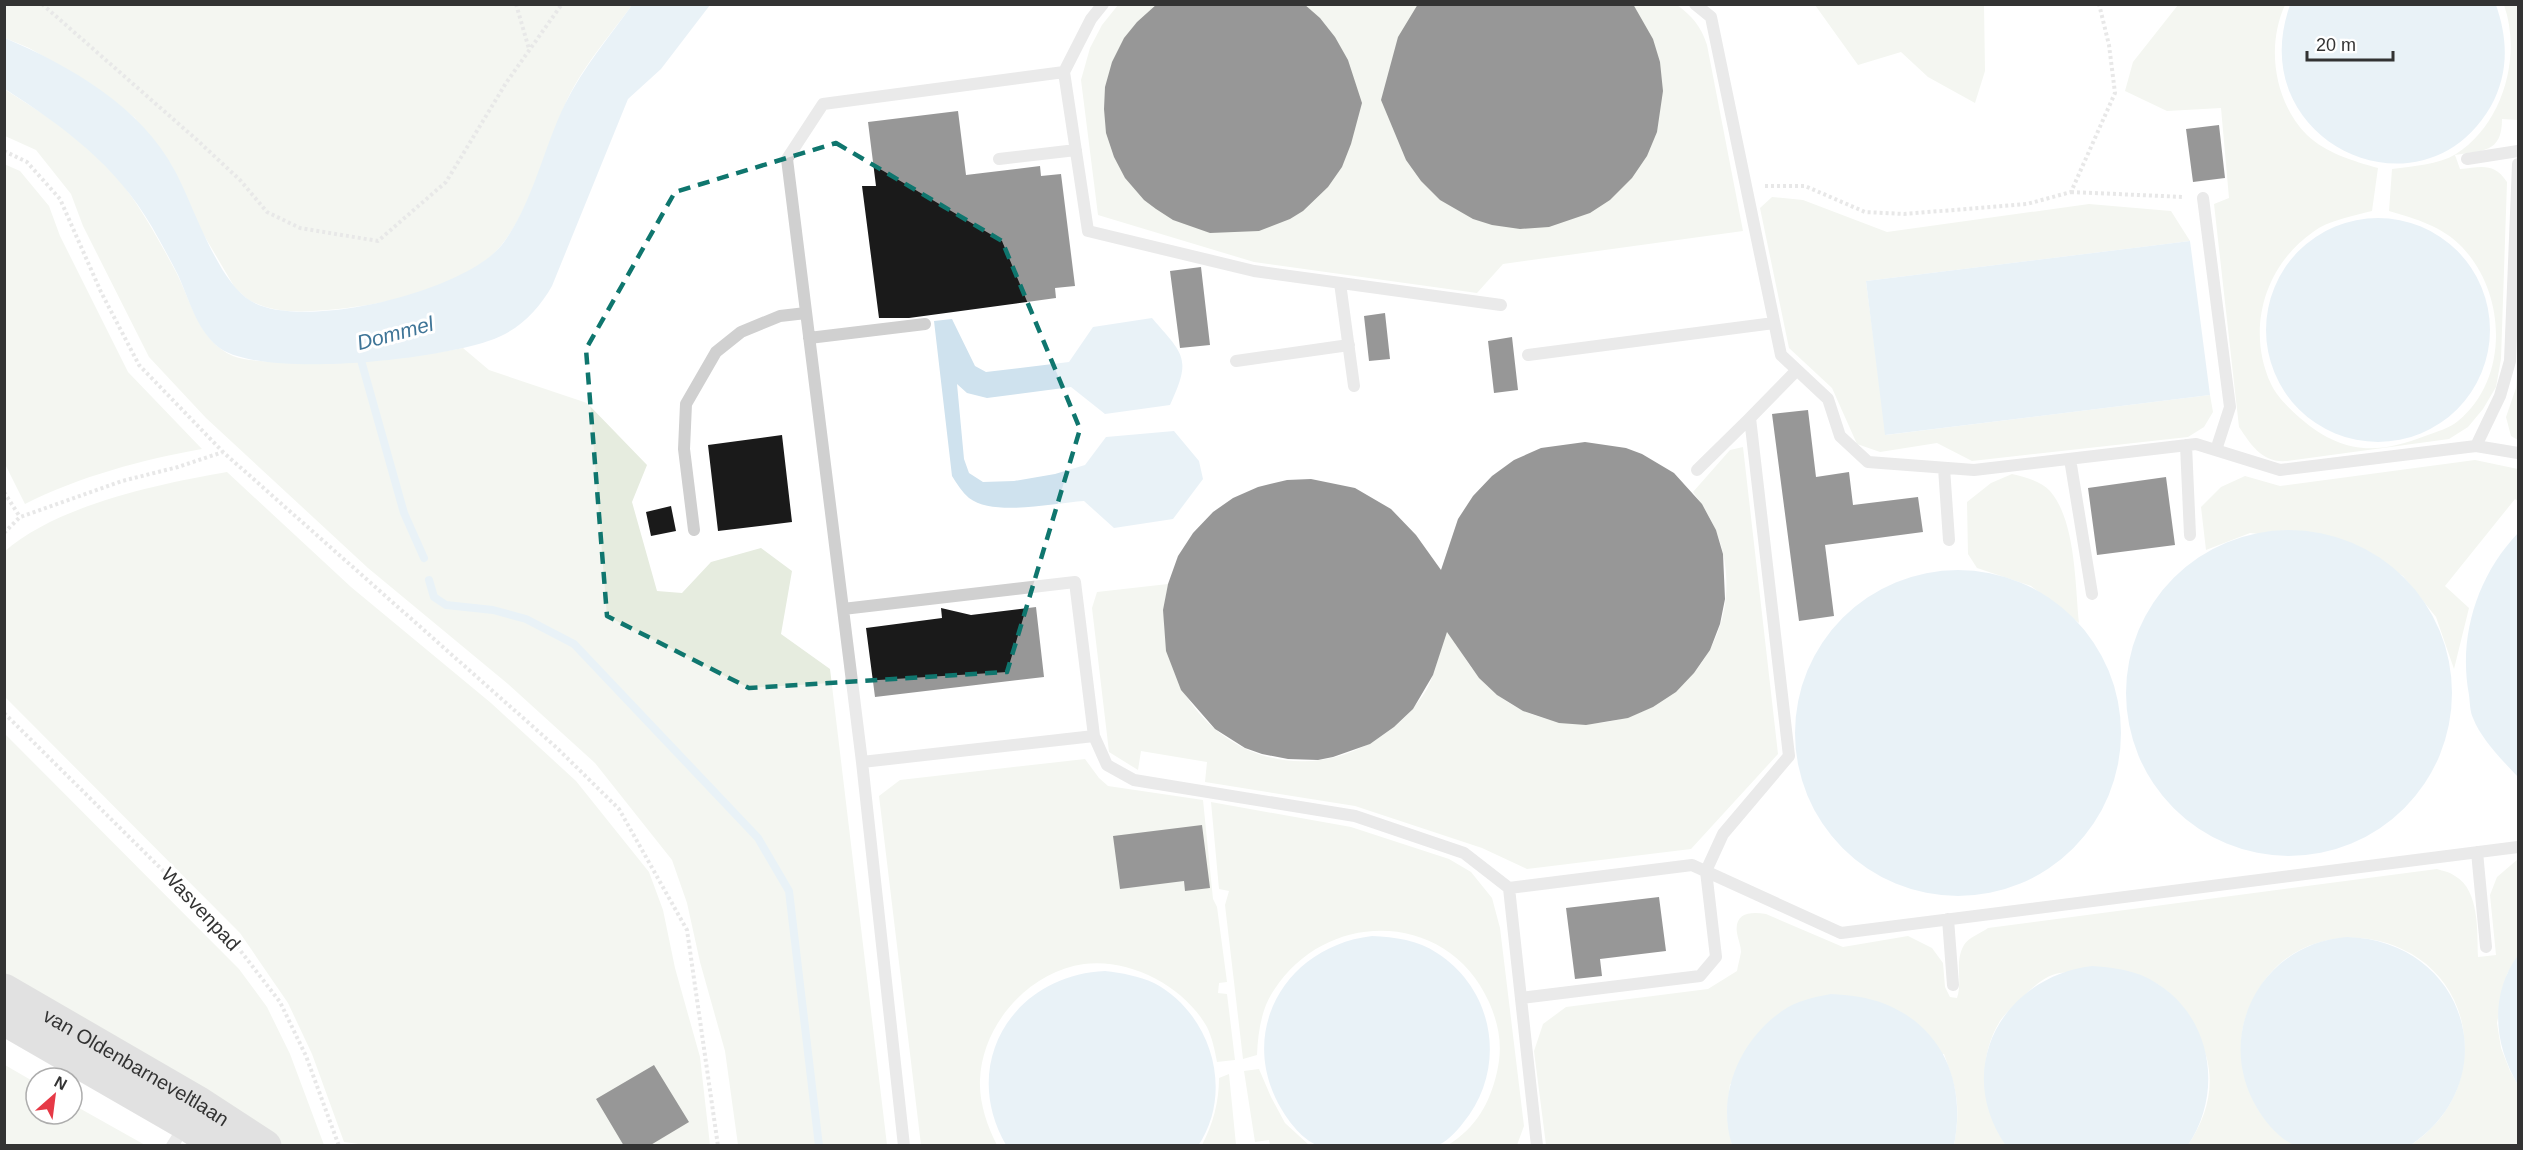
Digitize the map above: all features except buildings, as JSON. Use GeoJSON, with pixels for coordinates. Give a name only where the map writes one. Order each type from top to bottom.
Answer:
{"type":"FeatureCollection","features":[{"type":"Feature","properties":{"kind":"main road","name":"van Oldenbarneveltlaan"},"geometry":{"type":"LineString","coordinates":[[4,990],[186,1124],[265,1146]]}},
{"type":"Feature","properties":{"kind":"main road","name":"van Oldenbarneveltlaan"},"geometry":{"type":"LineString","coordinates":[[4,1019],[220,1146]]}},
{"type":"Feature","properties":{"kind":"lane"},"geometry":{"type":"LineString","coordinates":[[1103,4],[1091,19],[1064,72],[1088,231],[1254,271],[1501,305]]}},
{"type":"Feature","properties":{"kind":"lane"},"geometry":{"type":"LineString","coordinates":[[1695,4],[1711,16],[1781,355],[1828,399],[1840,436],[1868,462],[1974,470],[2196,444],[2280,470],[2476,446],[2518,453]]}},
{"type":"Feature","properties":{"kind":"lane"},"geometry":{"type":"LineString","coordinates":[[904,1146],[862,762],[787,159],[823,104],[1064,72]]}},
{"type":"Feature","properties":{"kind":"lane"},"geometry":{"type":"LineString","coordinates":[[999,159],[1076,150]]}},
{"type":"Feature","properties":{"kind":"lane"},"geometry":{"type":"LineString","coordinates":[[2467,159],[2518,151]]}},
{"type":"Feature","properties":{"kind":"lane"},"geometry":{"type":"LineString","coordinates":[[2476,446],[2500,396],[2510,362],[2518,164]]}},
{"type":"Feature","properties":{"kind":"lane"},"geometry":{"type":"LineString","coordinates":[[2203,198],[2230,407],[2216,450]]}},
{"type":"Feature","properties":{"kind":"lane"},"geometry":{"type":"LineString","coordinates":[[1340,283],[1354,386]]}},
{"type":"Feature","properties":{"kind":"lane"},"geometry":{"type":"LineString","coordinates":[[694,530],[684,449],[686,404],[716,352],[741,332],[780,316],[806,313]]}},
{"type":"Feature","properties":{"kind":"lane"},"geometry":{"type":"LineString","coordinates":[[1528,355],[1774,323]]}},
{"type":"Feature","properties":{"kind":"lane"},"geometry":{"type":"LineString","coordinates":[[809,339],[925,324]]}},
{"type":"Feature","properties":{"kind":"lane"},"geometry":{"type":"LineString","coordinates":[[1236,361],[1348,345]]}},
{"type":"Feature","properties":{"kind":"lane"},"geometry":{"type":"LineString","coordinates":[[1697,470],[1797,370]]}},
{"type":"Feature","properties":{"kind":"lane"},"geometry":{"type":"LineString","coordinates":[[1521,998],[1700,976],[1716,957],[1706,871],[1723,834],[1789,756],[1750,418]]}},
{"type":"Feature","properties":{"kind":"lane"},"geometry":{"type":"LineString","coordinates":[[2186,445],[2190,535]]}},
{"type":"Feature","properties":{"kind":"lane"},"geometry":{"type":"LineString","coordinates":[[2070,459],[2092,594]]}},
{"type":"Feature","properties":{"kind":"lane"},"geometry":{"type":"LineString","coordinates":[[1944,468],[1949,540]]}},
{"type":"Feature","properties":{"kind":"lane"},"geometry":{"type":"LineString","coordinates":[[843,609],[1075,582],[1094,736],[1107,765],[1134,780],[1355,816],[1464,853],[1509,888],[1692,865],[1841,933],[2518,847]]}},
{"type":"Feature","properties":{"kind":"lane"},"geometry":{"type":"LineString","coordinates":[[862,762],[1094,736]]}},
{"type":"Feature","properties":{"kind":"lane"},"geometry":{"type":"LineString","coordinates":[[2477,852],[2486,947]]}},
{"type":"Feature","properties":{"kind":"lane"},"geometry":{"type":"LineString","coordinates":[[1509,888],[1537,1146]]}},
{"type":"Feature","properties":{"kind":"lane"},"geometry":{"type":"LineString","coordinates":[[1948,919],[1953,985]]}},
{"type":"Feature","properties":{"kind":"path"},"geometry":{"type":"LineString","coordinates":[[42,4],[197,140],[240,180],[267,212],[300,228],[378,242],[446,183],[506,83],[562,4]]}},
{"type":"Feature","properties":{"kind":"path"},"geometry":{"type":"LineString","coordinates":[[516,4],[530,50]]}},
{"type":"Feature","properties":{"kind":"path"},"geometry":{"type":"LineString","coordinates":[[2071,192],[2115,93],[2109,45],[2098,4]]}},
{"type":"Feature","properties":{"kind":"path"},"geometry":{"type":"LineString","coordinates":[[4,151],[27,162],[60,199],[101,292],[139,365],[223,452],[557,748],[619,809],[687,930],[718,1146]]}},
{"type":"Feature","properties":{"kind":"path"},"geometry":{"type":"LineString","coordinates":[[1746,186],[1805,186],[1865,212],[1904,214],[2027,204],[2071,192],[2203,198]]}},
{"type":"Feature","properties":{"kind":"path"},"geometry":{"type":"LineString","coordinates":[[4,533],[20,518],[122,481],[178,467],[223,452]]}},
{"type":"Feature","properties":{"kind":"path"},"geometry":{"type":"LineString","coordinates":[[4,492],[20,518]]}},
{"type":"Feature","properties":{"kind":"path","name":"Wasvenpad"},"geometry":{"type":"LineString","coordinates":[[4,713],[230,936],[280,1002],[306,1056],[339,1146]]}},
{"type":"Feature","properties":{"kind":"highlighted area"},"geometry":{"type":"Polygon","coordinates":[[[836,143],[1002,241],[1080,429],[1007,672],[749,688],[607,616],[586,349],[675,192],[836,143]]]}},
{"type":"Feature","properties":{"kind":"shaded area"},"geometry":{"type":"Polygon","coordinates":[[[5,5],[632,5],[578,80],[564,107],[522,212],[503,243],[489,258],[453,280],[410,296],[347,308],[287,311],[248,300],[235,288],[135,118],[90,83],[29,48],[5,38],[5,5]]]}},
{"type":"Feature","properties":{"kind":"shaded area"},"geometry":{"type":"Polygon","coordinates":[[[1118,5],[1677,5],[1695,22],[1707,45],[1743,231],[1503,264],[1477,293],[1254,262],[1098,215],[1081,80],[1090,48],[1102,25],[1118,5]]]}},
{"type":"Feature","properties":{"kind":"shaded area"},"geometry":{"type":"Polygon","coordinates":[[[1815,5],[1984,5],[1985,71],[1975,103],[1928,77],[1901,52],[1858,65],[1815,5]]]}},
{"type":"Feature","properties":{"kind":"shaded area"},"geometry":{"type":"Polygon","coordinates":[[[2178,5],[2285,5],[2279,21],[2275,55],[2276,73],[2287,107],[2296,122],[2314,141],[2340,156],[2378,168],[2372,211],[2326,224],[2296,246],[2282,262],[2272,281],[2264,300],[2260,321],[2260,342],[2264,363],[2271,384],[2280,398],[2315,430],[2330,439],[2360,448],[2375,448],[2407,442],[2451,426],[2475,403],[2487,382],[2494,359],[2496,335],[2494,311],[2487,288],[2477,266],[2454,240],[2428,224],[2389,211],[2392,169],[2449,158],[2472,141],[2486,125],[2497,107],[2509,67],[2511,46],[2504,5],[2518,5],[2518,120],[2502,119],[2498,139],[2489,148],[2455,155],[2460,169],[2486,167],[2497,171],[2507,182],[2501,359],[2496,387],[2483,409],[2468,427],[2449,439],[2278,461],[2258,452],[2239,427],[2214,204],[2229,198],[2221,108],[2167,111],[2125,91],[2133,62],[2178,5]]]}},
{"type":"Feature","properties":{"kind":"shaded area"},"geometry":{"type":"Polygon","coordinates":[[[4,89],[69,132],[112,171],[158,239],[197,319],[212,341],[221,349],[233,356],[249,360],[348,363],[417,356],[463,348],[489,370],[587,403],[647,465],[632,502],[657,591],[682,593],[711,562],[761,548],[792,571],[781,634],[830,669],[887,1145],[738,1145],[725,1051],[700,962],[687,903],[672,860],[595,763],[508,684],[368,568],[206,418],[149,357],[83,226],[71,194],[36,150],[5,136],[4,89]]]}},
{"type":"Feature","properties":{"kind":"shaded area"},"geometry":{"type":"Polygon","coordinates":[[[4,164],[20,171],[49,206],[60,236],[128,372],[202,449],[157,458],[89,477],[25,504],[5,464],[4,164]]]}},
{"type":"Feature","properties":{"kind":"shaded area"},"geometry":{"type":"Polygon","coordinates":[[[1772,197],[1803,200],[1887,232],[2089,204],[2171,211],[2190,241],[1866,281],[1886,435],[2210,395],[2213,412],[2204,427],[2188,437],[1972,461],[1937,443],[1880,452],[1857,444],[1832,388],[1789,348],[1760,208],[1772,197]]]}},
{"type":"Feature","properties":{"kind":"shaded area"},"geometry":{"type":"Polygon","coordinates":[[[2518,361],[2518,440],[2511,436],[2506,417],[2516,388],[2518,361]]]}},
{"type":"Feature","properties":{"kind":"shaded area"},"geometry":{"type":"Polygon","coordinates":[[[1743,447],[1778,754],[1691,849],[1527,869],[1482,848],[1355,806],[1205,782],[1207,762],[1141,751],[1138,770],[1109,752],[1092,608],[1097,592],[1168,584],[1165,630],[1174,672],[1195,708],[1224,736],[1259,754],[1299,761],[1341,756],[1383,735],[1408,714],[1427,689],[1444,632],[1450,629],[1465,658],[1484,683],[1522,710],[1537,716],[1576,724],[1613,721],[1648,709],[1678,689],[1702,662],[1719,630],[1726,593],[1723,553],[1711,521],[1693,492],[1730,450],[1743,447]]]}},
{"type":"Feature","properties":{"kind":"shaded area"},"geometry":{"type":"Polygon","coordinates":[[[2475,460],[2518,469],[2518,501],[2515,499],[2445,586],[2469,608],[2454,669],[2436,617],[2403,576],[2350,543],[2250,533],[2206,550],[2201,507],[2221,487],[2245,476],[2280,486],[2475,460]]]}},
{"type":"Feature","properties":{"kind":"shaded area"},"geometry":{"type":"Polygon","coordinates":[[[227,472],[351,587],[491,703],[576,781],[649,872],[663,910],[675,968],[700,1057],[710,1145],[373,1146],[344,1142],[312,1054],[288,1003],[240,933],[5,697],[4,552],[52,521],[80,509],[140,490],[227,472]]]}},
{"type":"Feature","properties":{"kind":"shaded area"},"geometry":{"type":"Polygon","coordinates":[[[2012,474],[2042,485],[2050,491],[2059,504],[2070,536],[2079,623],[2031,586],[1977,568],[1968,554],[1967,502],[1991,483],[2012,474]]]}},
{"type":"Feature","properties":{"kind":"shaded area"},"geometry":{"type":"Polygon","coordinates":[[[4,733],[239,969],[267,1007],[290,1054],[324,1145],[279,1145],[5,977],[4,733]]]}},
{"type":"Feature","properties":{"kind":"shaded area"},"geometry":{"type":"Polygon","coordinates":[[[1085,759],[1108,786],[1203,800],[1213,899],[1217,907],[1227,982],[1219,983],[1218,993],[1227,994],[1235,1060],[1217,1062],[1209,1031],[1197,1012],[1170,987],[1154,978],[1137,970],[1102,963],[1084,964],[1064,969],[1044,978],[1012,1004],[999,1021],[989,1040],[983,1060],[980,1088],[984,1114],[997,1145],[921,1145],[879,796],[900,780],[1085,759]]]}},
{"type":"Feature","properties":{"kind":"shaded area"},"geometry":{"type":"Polygon","coordinates":[[[1211,802],[1351,827],[1449,859],[1471,872],[1492,898],[1500,928],[1524,1126],[1517,1145],[1448,1145],[1474,1123],[1486,1104],[1497,1072],[1500,1053],[1499,1036],[1489,1002],[1470,972],[1446,950],[1417,936],[1386,931],[1355,934],[1324,944],[1297,963],[1274,990],[1266,1005],[1259,1030],[1257,1055],[1243,1059],[1225,905],[1229,891],[1219,889],[1211,802]]]}},
{"type":"Feature","properties":{"kind":"shaded area"},"geometry":{"type":"Polygon","coordinates":[[[2518,859],[2518,955],[2507,974],[2497,1023],[2501,1048],[2518,1085],[2518,1145],[2411,1145],[2424,1135],[2445,1112],[2459,1084],[2463,1069],[2464,1037],[2455,1001],[2435,972],[2407,952],[2375,940],[2341,938],[2308,946],[2279,964],[2256,994],[2242,1030],[2242,1057],[2255,1103],[2267,1122],[2295,1145],[2188,1145],[2202,1120],[2210,1080],[2205,1052],[2182,1008],[2166,990],[2154,982],[2066,972],[2054,974],[2034,986],[2005,1015],[1992,1036],[1985,1068],[1987,1100],[1998,1131],[2006,1145],[1954,1145],[1957,1099],[1944,1054],[1730,1084],[1727,1112],[1732,1145],[1546,1145],[1534,1051],[1543,1024],[1566,1007],[1708,989],[1737,971],[1741,952],[1737,933],[1738,921],[1749,913],[1766,914],[1843,947],[1908,936],[1932,948],[1943,963],[1945,987],[1950,997],[1957,998],[1961,951],[1968,940],[1988,928],[2437,869],[2453,875],[2469,891],[2476,913],[2478,957],[2496,955],[2490,895],[2497,877],[2518,859]]]}},
{"type":"Feature","properties":{"kind":"shaded area"},"geometry":{"type":"Polygon","coordinates":[[[5,1065],[24,1076],[24,1126],[84,1126],[84,1111],[145,1145],[5,1145],[5,1065]]]}},
{"type":"Feature","properties":{"kind":"shaded area"},"geometry":{"type":"Polygon","coordinates":[[[1259,1069],[1285,1123],[1309,1145],[1270,1145],[1269,1140],[1255,1142],[1244,1071],[1259,1069]]]}},
{"type":"Feature","properties":{"kind":"shaded area"},"geometry":{"type":"Polygon","coordinates":[[[1229,1074],[1236,1145],[1202,1145],[1215,1113],[1219,1078],[1229,1074]]]}},
{"type":"Feature","properties":{"kind":"water","name":"Dommel"},"geometry":{"type":"Polygon","coordinates":[[[632,5],[710,5],[661,69],[628,99],[547,294],[524,321],[501,336],[442,352],[401,358],[356,363],[272,362],[239,357],[217,346],[198,322],[178,275],[152,227],[122,185],[105,166],[68,133],[5,89],[5,38],[78,75],[123,108],[161,148],[175,171],[207,242],[227,277],[239,291],[251,301],[275,309],[307,312],[344,309],[422,290],[457,276],[485,260],[504,242],[531,192],[557,121],[572,91],[632,5]]]}},
{"type":"Feature","properties":{"kind":"water"},"geometry":{"type":"Polygon","coordinates":[[[2290,5],[2496,5],[2503,30],[2505,56],[2497,94],[2491,106],[2461,142],[2424,160],[2384,163],[2346,152],[2314,129],[2291,95],[2282,54],[2290,5]]]}},
{"type":"Feature","properties":{"kind":"water"},"geometry":{"type":"Polygon","coordinates":[[[2367,218],[2389,218],[2411,222],[2431,231],[2449,243],[2465,259],[2486,297],[2490,330],[2486,363],[2482,373],[2465,401],[2449,417],[2411,438],[2389,442],[2367,442],[2345,438],[2325,429],[2307,417],[2291,401],[2270,363],[2266,341],[2266,319],[2270,297],[2279,277],[2291,259],[2307,243],[2345,222],[2367,218]]]}},
{"type":"Feature","properties":{"kind":"water"},"geometry":{"type":"Polygon","coordinates":[[[2190,241],[2210,395],[1885,435],[1866,281],[2190,241]]]}},
{"type":"Feature","properties":{"kind":"water"},"geometry":{"type":"Polygon","coordinates":[[[1152,318],[1178,349],[1181,358],[1181,377],[1170,405],[1105,414],[1071,387],[987,398],[967,393],[957,384],[964,459],[969,473],[983,482],[1014,481],[1055,474],[1085,465],[1106,437],[1174,431],[1199,461],[1203,479],[1173,519],[1114,528],[1084,501],[1041,506],[993,507],[980,504],[964,493],[952,476],[934,321],[952,319],[975,366],[986,372],[1069,362],[1093,327],[1152,318]]]}},
{"type":"Feature","properties":{"kind":"water"},"geometry":{"type":"Polygon","coordinates":[[[2289,530],[2321,533],[2366,549],[2393,567],[2415,589],[2425,602],[2440,631],[2449,661],[2452,693],[2449,725],[2433,770],[2415,797],[2393,819],[2380,829],[2351,844],[2321,853],[2289,856],[2257,853],[2212,837],[2185,819],[2163,797],[2153,784],[2138,755],[2129,725],[2126,693],[2129,661],[2145,616],[2163,589],[2185,567],[2198,557],[2227,542],[2257,533],[2289,530]]]}},
{"type":"Feature","properties":{"kind":"water"},"geometry":{"type":"Polygon","coordinates":[[[2518,533],[2518,777],[2487,742],[2472,716],[2466,673],[2466,651],[2474,608],[2482,588],[2492,568],[2518,533]]]}},
{"type":"Feature","properties":{"kind":"water"},"geometry":{"type":"Polygon","coordinates":[[[1958,570],[1990,573],[2035,589],[2062,607],[2084,629],[2094,642],[2109,671],[2118,701],[2121,733],[2118,765],[2102,810],[2084,837],[2062,859],[2049,869],[2020,884],[1990,893],[1958,896],[1926,893],[1881,877],[1854,859],[1832,837],[1822,824],[1807,795],[1798,765],[1795,733],[1798,701],[1814,656],[1832,629],[1854,607],[1867,597],[1896,582],[1926,573],[1958,570]]]}},
{"type":"Feature","properties":{"kind":"water"},"geometry":{"type":"Polygon","coordinates":[[[1372,936],[1406,940],[1437,953],[1457,969],[1472,988],[1483,1010],[1489,1032],[1490,1056],[1486,1079],[1477,1102],[1463,1123],[1439,1145],[1327,1147],[1317,1145],[1302,1135],[1288,1120],[1269,1081],[1264,1051],[1267,1023],[1277,998],[1293,975],[1315,956],[1342,943],[1372,936]]]}},
{"type":"Feature","properties":{"kind":"water"},"geometry":{"type":"Polygon","coordinates":[[[2347,937],[2388,944],[2421,961],[2445,986],[2460,1017],[2465,1051],[2459,1085],[2441,1117],[2411,1145],[2329,1147],[2292,1144],[2264,1119],[2245,1080],[2241,1051],[2244,1023],[2254,997],[2270,974],[2291,956],[2317,943],[2347,937]]]}},
{"type":"Feature","properties":{"kind":"water"},"geometry":{"type":"Polygon","coordinates":[[[2518,955],[2518,1085],[2504,1053],[2498,1020],[2502,987],[2518,955]]]}},
{"type":"Feature","properties":{"kind":"water"},"geometry":{"type":"Polygon","coordinates":[[[2092,966],[2135,973],[2164,988],[2183,1006],[2196,1026],[2205,1049],[2208,1073],[2207,1098],[2200,1122],[2188,1145],[2006,1146],[1991,1116],[1984,1087],[1986,1058],[1995,1031],[2011,1007],[2033,988],[2061,974],[2092,966]]]}},
{"type":"Feature","properties":{"kind":"water"},"geometry":{"type":"Polygon","coordinates":[[[1105,971],[1130,975],[1154,983],[1174,996],[1190,1013],[1203,1033],[1211,1055],[1215,1078],[1215,1102],[1209,1124],[1198,1146],[1006,1145],[993,1114],[989,1084],[992,1055],[1003,1029],[1021,1006],[1044,988],[1072,976],[1105,971]]]}},
{"type":"Feature","properties":{"kind":"water"},"geometry":{"type":"Polygon","coordinates":[[[1831,994],[1858,997],[1885,1004],[1906,1015],[1923,1028],[1946,1061],[1953,1081],[1957,1101],[1954,1145],[1732,1145],[1727,1107],[1730,1088],[1735,1070],[1754,1037],[1767,1023],[1787,1008],[1799,1002],[1831,994]]]}},
{"type":"Feature","properties":{"kind":"waterway","name":"Dommel"},"geometry":{"type":"LineString","coordinates":[[359,353],[404,513],[424,558]]}},
{"type":"Feature","properties":{"kind":"waterway"},"geometry":{"type":"LineString","coordinates":[[429,580],[434,597],[446,605],[493,610],[526,619],[574,644],[758,838],[789,891],[819,1146]]}}]}
